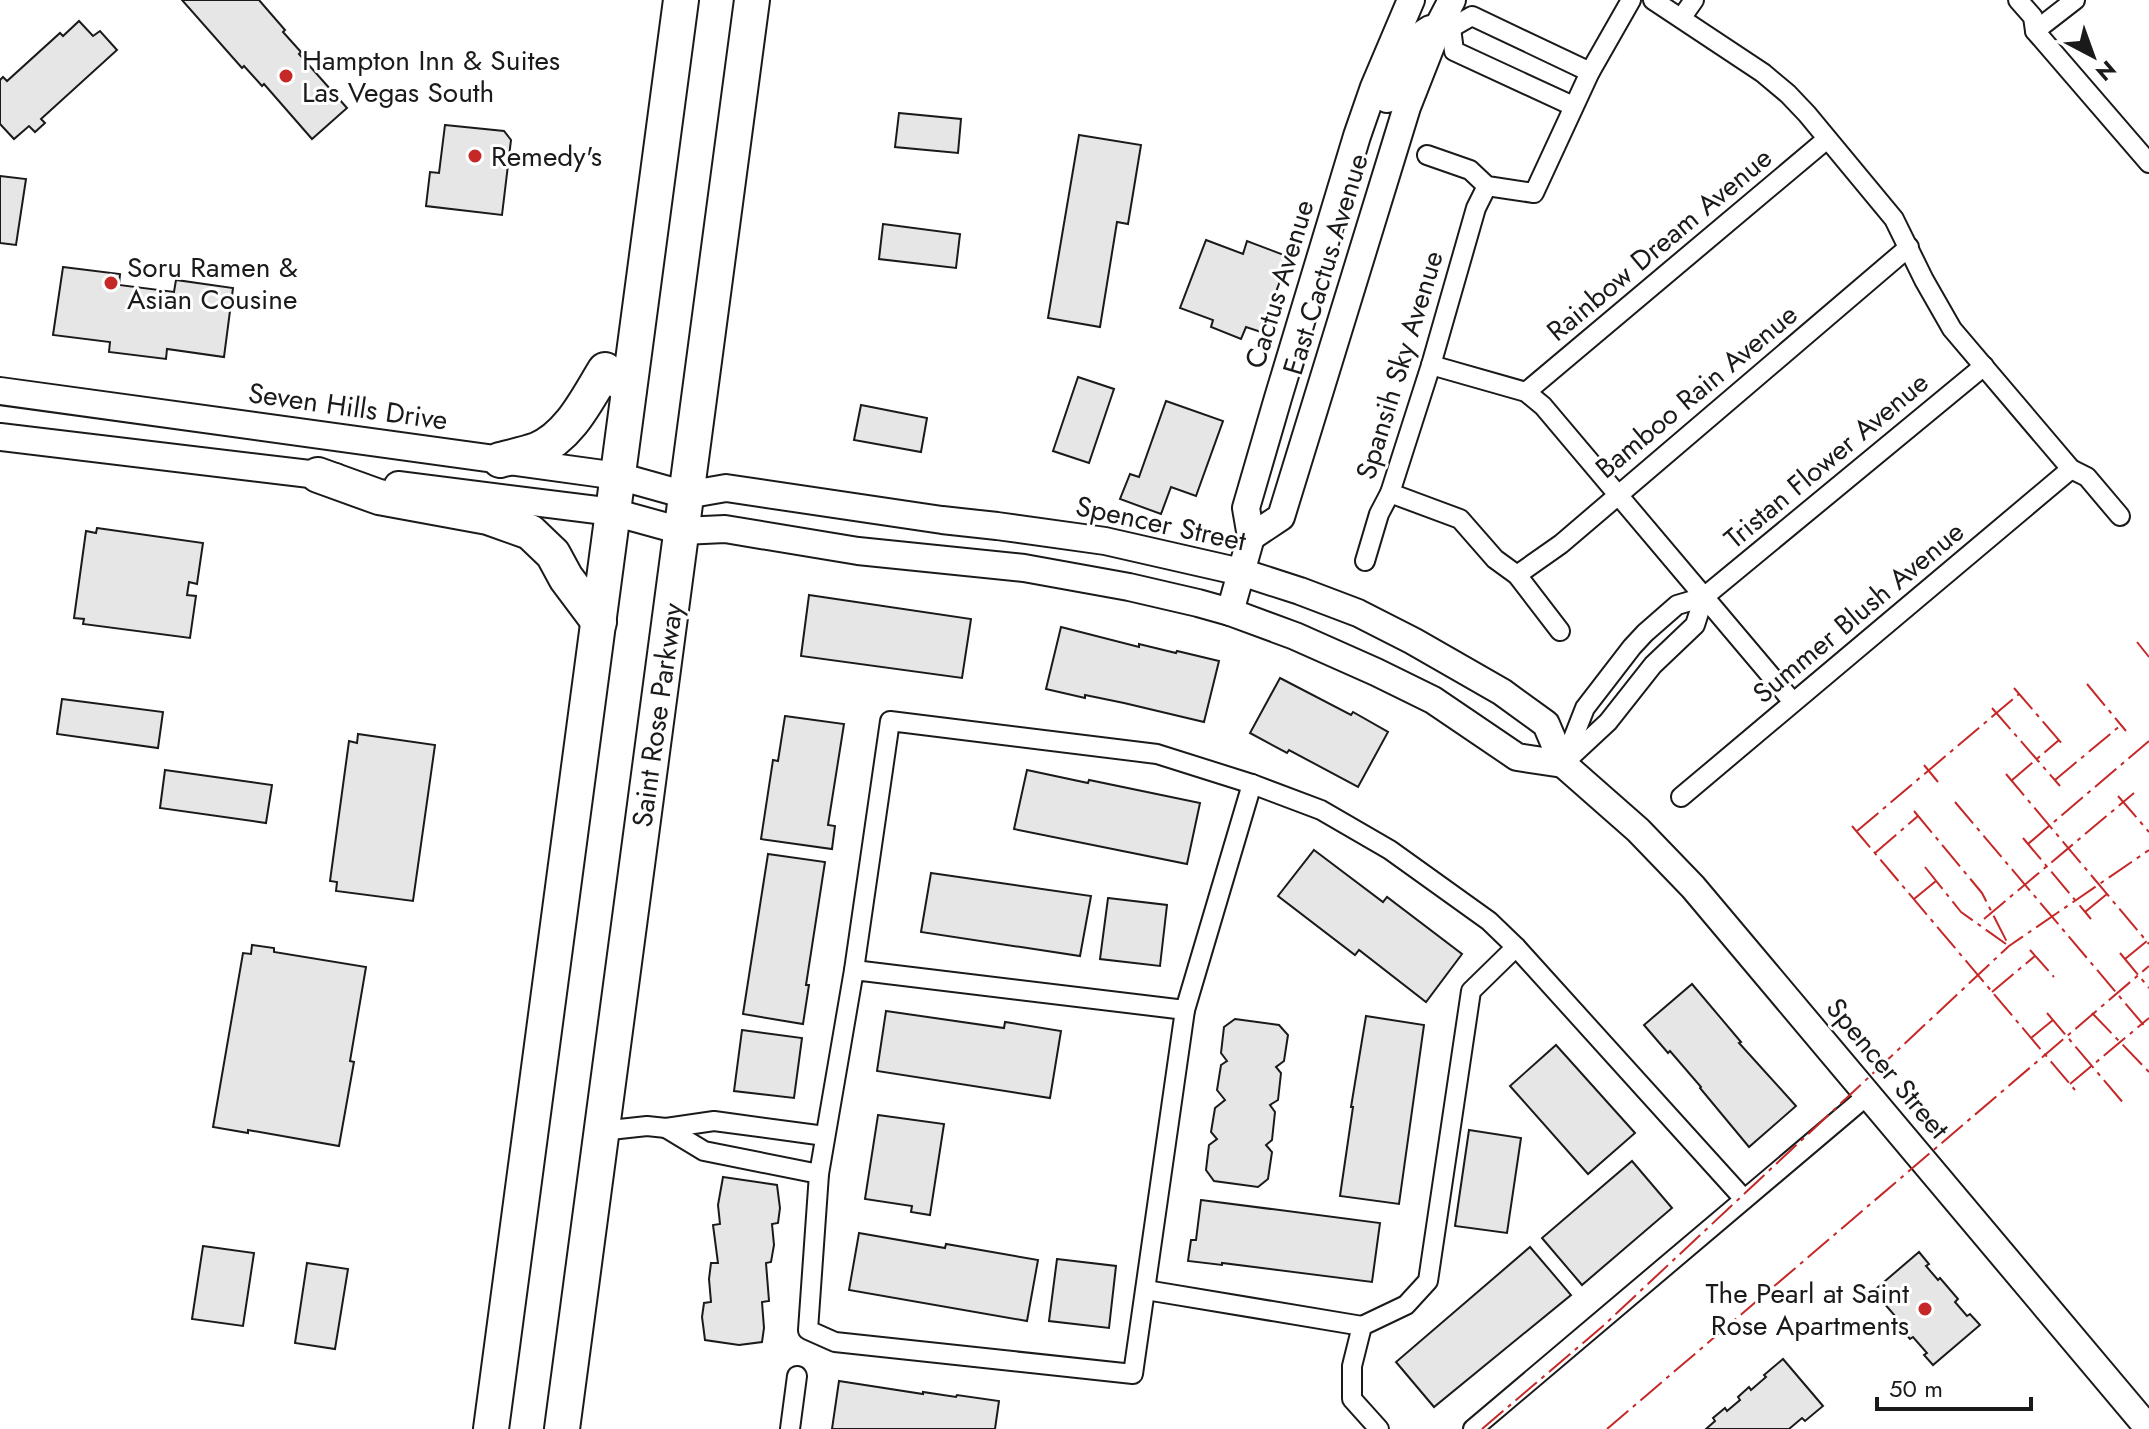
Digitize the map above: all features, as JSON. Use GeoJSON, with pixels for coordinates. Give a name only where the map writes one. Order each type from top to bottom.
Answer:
{"type":"FeatureCollection","features":[{"type":"Feature","properties":{"kind":"highway"},"geometry":{"type":"LineString","coordinates":[[491,1429],[681,0]]}},
{"type":"Feature","properties":{"kind":"highway","name":"Saint Rose Parkway"},"geometry":{"type":"LineString","coordinates":[[562,1429],[752,0]]}},
{"type":"Feature","properties":{"kind":"highway"},"geometry":{"type":"LineString","coordinates":[[500,460],[537,449],[554,440],[583,405],[605,370],[629,389]]}},
{"type":"Feature","properties":{"kind":"highway"},"geometry":{"type":"LineString","coordinates":[[318,475],[379,497],[488,517],[530,532],[553,554],[566,578],[599,622]]}},
{"type":"Feature","properties":{"kind":"main road","name":"Cactus Avenue"},"geometry":{"type":"LineString","coordinates":[[1236,592],[1251,537],[1246,508],[1357,136],[1411,0]]}},
{"type":"Feature","properties":{"kind":"main road"},"geometry":{"type":"LineString","coordinates":[[1357,136],[1377,117],[1414,41],[1445,13]]}},
{"type":"Feature","properties":{"kind":"main road","name":"East Cactus Avenue"},"geometry":{"type":"LineString","coordinates":[[1251,537],[1281,517],[1407,107],[1445,13]]}},
{"type":"Feature","properties":{"kind":"main road"},"geometry":{"type":"LineString","coordinates":[[1323,248],[1338,263],[1322,334],[1321,364],[1325,371]]}},
{"type":"Feature","properties":{"kind":"main road","name":"Seven Hills Drive"},"geometry":{"type":"LineString","coordinates":[[0,391],[618,476],[686,495]]}},
{"type":"Feature","properties":{"kind":"main road"},"geometry":{"type":"LineString","coordinates":[[0,437],[613,512],[682,531]]}},
{"type":"Feature","properties":{"kind":"main road","name":"Spencer Street"},"geometry":{"type":"LineString","coordinates":[[686,495],[726,488],[1146,549],[1236,592],[1295,636],[1433,700],[1517,757],[1563,764]]}},
{"type":"Feature","properties":{"kind":"main road","name":"Spencer Street"},"geometry":{"type":"LineString","coordinates":[[682,531],[725,529],[858,551],[1024,568],[1129,587],[1236,592],[1358,613],[1502,692],[1546,724],[1563,764],[1638,830],[1693,887],[2149,1429]]}},
{"type":"Feature","properties":{"kind":"street"},"geometry":{"type":"LineString","coordinates":[[1427,155],[1470,170],[1487,186],[1534,193],[1590,72],[1631,0]]}},
{"type":"Feature","properties":{"kind":"street"},"geometry":{"type":"LineString","coordinates":[[1653,0],[1763,73],[1788,94],[1894,219],[1952,329],[2071,469],[2087,477],[2120,516]]}},
{"type":"Feature","properties":{"kind":"street"},"geometry":{"type":"LineString","coordinates":[[1682,17],[1694,0]]}},
{"type":"Feature","properties":{"kind":"street"},"geometry":{"type":"LineString","coordinates":[[2018,0],[2033,17],[2035,31],[2149,163]]}},
{"type":"Feature","properties":{"kind":"street"},"geometry":{"type":"LineString","coordinates":[[2035,31],[2075,0]]}},
{"type":"Feature","properties":{"kind":"street"},"geometry":{"type":"LineString","coordinates":[[1573,106],[1454,51],[1445,13],[1472,16],[1590,72]]}},
{"type":"Feature","properties":{"kind":"street","name":"Rainbow Dream Avenue"},"geometry":{"type":"LineString","coordinates":[[1526,392],[1827,139]]}},
{"type":"Feature","properties":{"kind":"street","name":"Spansih Sky Avenue"},"geometry":{"type":"LineString","coordinates":[[1365,561],[1431,365],[1476,208],[1487,186]]}},
{"type":"Feature","properties":{"kind":"street","name":"Bamboo Rain Avenue"},"geometry":{"type":"LineString","coordinates":[[1517,575],[1561,544],[1909,247]]}},
{"type":"Feature","properties":{"kind":"street"},"geometry":{"type":"LineString","coordinates":[[1431,365],[1526,392],[1543,406],[1793,702]]}},
{"type":"Feature","properties":{"kind":"street","name":"Tristan Flower Avenue"},"geometry":{"type":"LineString","coordinates":[[1563,764],[1585,708],[1645,633],[1677,605],[1704,597],[1984,366]]}},
{"type":"Feature","properties":{"kind":"street","name":"Summer Blush Avenue"},"geometry":{"type":"LineString","coordinates":[[1681,797],[2071,469]]}},
{"type":"Feature","properties":{"kind":"street"},"geometry":{"type":"LineString","coordinates":[[1390,493],[1460,519],[1495,559],[1517,575],[1560,631]]}},
{"type":"Feature","properties":{"kind":"street","name":"Tristan Flower Avenue"},"geometry":{"type":"LineString","coordinates":[[1563,764],[1608,722],[1653,665],[1695,625],[1704,597]]}},
{"type":"Feature","properties":{"kind":"street"},"geometry":{"type":"LineString","coordinates":[[1252,784],[1185,1010],[1133,1374],[835,1342],[808,1330],[819,1174],[854,970],[890,721],[1157,754],[1252,784],[1321,810],[1390,850],[1489,921],[1744,1199]]}},
{"type":"Feature","properties":{"kind":"street"},"geometry":{"type":"LineString","coordinates":[[1146,1290],[1362,1326],[1406,1305],[1428,1281],[1471,991],[1516,947]]}},
{"type":"Feature","properties":{"kind":"street"},"geometry":{"type":"LineString","coordinates":[[854,970],[1185,1010]]}},
{"type":"Feature","properties":{"kind":"street"},"geometry":{"type":"LineString","coordinates":[[1473,1429],[1869,1094]]}},
{"type":"Feature","properties":{"kind":"street"},"geometry":{"type":"LineString","coordinates":[[601,1131],[647,1126],[666,1128],[714,1121],[825,1136]]}},
{"type":"Feature","properties":{"kind":"street"},"geometry":{"type":"LineString","coordinates":[[666,1128],[704,1151],[819,1174]]}},
{"type":"Feature","properties":{"kind":"street"},"geometry":{"type":"LineString","coordinates":[[1362,1326],[1352,1366],[1352,1399],[1379,1429]]}},
{"type":"Feature","properties":{"kind":"street"},"geometry":{"type":"LineString","coordinates":[[790,1429],[797,1376]]}},
{"type":"Feature","properties":{"kind":"building","name":"Hampton Inn & Suites Las Vegas South"},"geometry":{"type":"Polygon","coordinates":[[[182,0],[259,0],[285,30],[283,32],[301,52],[299,54],[347,108],[312,139],[264,84],[262,86],[244,66],[242,68],[182,0]]]}},
{"type":"Feature","properties":{"kind":"building"},"geometry":{"type":"Polygon","coordinates":[[[79,21],[93,36],[100,31],[117,50],[41,119],[45,123],[35,132],[29,126],[14,139],[0,124],[0,80],[3,77],[7,81],[60,33],[63,36],[79,21]]]}},
{"type":"Feature","properties":{"kind":"building"},"geometry":{"type":"Polygon","coordinates":[[[899,113],[961,119],[958,153],[895,147],[899,113]]]}},
{"type":"Feature","properties":{"kind":"building","name":"Remedy's"},"geometry":{"type":"Polygon","coordinates":[[[445,125],[504,131],[511,140],[502,215],[426,206],[430,172],[439,173],[445,125]]]}},
{"type":"Feature","properties":{"kind":"building"},"geometry":{"type":"Polygon","coordinates":[[[1079,135],[1141,145],[1128,224],[1117,222],[1100,327],[1048,318],[1079,135]]]}},
{"type":"Feature","properties":{"kind":"building"},"geometry":{"type":"Polygon","coordinates":[[[0,176],[26,179],[16,245],[0,243],[0,176]]]}},
{"type":"Feature","properties":{"kind":"building"},"geometry":{"type":"Polygon","coordinates":[[[883,224],[960,234],[956,268],[879,259],[883,224]]]}},
{"type":"Feature","properties":{"kind":"building"},"geometry":{"type":"Polygon","coordinates":[[[1206,240],[1243,254],[1247,241],[1289,257],[1261,332],[1246,327],[1241,339],[1211,327],[1213,320],[1180,308],[1206,240]]]}},
{"type":"Feature","properties":{"kind":"building"},"geometry":{"type":"Polygon","coordinates":[[[63,267],[120,274],[119,285],[174,292],[176,280],[233,288],[224,357],[167,349],[166,359],[109,352],[110,342],[53,335],[63,267]]]}},
{"type":"Feature","properties":{"kind":"building"},"geometry":{"type":"Polygon","coordinates":[[[1078,377],[1114,389],[1089,463],[1053,451],[1078,377]]]}},
{"type":"Feature","properties":{"kind":"building"},"geometry":{"type":"Polygon","coordinates":[[[1166,401],[1223,421],[1196,496],[1171,487],[1161,514],[1120,499],[1130,474],[1139,477],[1166,401]]]}},
{"type":"Feature","properties":{"kind":"building"},"geometry":{"type":"Polygon","coordinates":[[[861,405],[927,418],[921,452],[854,440],[861,405]]]}},
{"type":"Feature","properties":{"kind":"building"},"geometry":{"type":"Polygon","coordinates":[[[97,528],[203,543],[197,584],[189,582],[187,595],[196,596],[190,638],[83,624],[84,619],[74,618],[86,531],[96,533],[97,528]]]}},
{"type":"Feature","properties":{"kind":"building"},"geometry":{"type":"Polygon","coordinates":[[[809,595],[971,619],[962,678],[801,656],[809,595]]]}},
{"type":"Feature","properties":{"kind":"building"},"geometry":{"type":"Polygon","coordinates":[[[1061,627],[1139,647],[1139,644],[1219,661],[1204,722],[1046,689],[1061,627]]]}},
{"type":"Feature","properties":{"kind":"building"},"geometry":{"type":"Polygon","coordinates":[[[1280,678],[1388,732],[1358,787],[1250,733],[1280,678]]]}},
{"type":"Feature","properties":{"kind":"building"},"geometry":{"type":"Polygon","coordinates":[[[62,699],[163,712],[158,748],[57,734],[62,699]]]}},
{"type":"Feature","properties":{"kind":"building"},"geometry":{"type":"Polygon","coordinates":[[[785,716],[844,724],[828,825],[835,826],[832,849],[761,839],[773,760],[778,761],[785,716]]]}},
{"type":"Feature","properties":{"kind":"building"},"geometry":{"type":"Polygon","coordinates":[[[358,734],[435,745],[413,901],[336,891],[337,882],[330,881],[349,741],[357,743],[358,734]]]}},
{"type":"Feature","properties":{"kind":"building"},"geometry":{"type":"Polygon","coordinates":[[[165,770],[272,785],[266,823],[160,808],[165,770]]]}},
{"type":"Feature","properties":{"kind":"building"},"geometry":{"type":"Polygon","coordinates":[[[1027,770],[1200,803],[1187,864],[1014,829],[1027,770]]]}},
{"type":"Feature","properties":{"kind":"building"},"geometry":{"type":"Polygon","coordinates":[[[1314,850],[1383,902],[1387,897],[1462,954],[1426,1002],[1359,950],[1355,955],[1278,896],[1314,850]]]}},
{"type":"Feature","properties":{"kind":"building"},"geometry":{"type":"Polygon","coordinates":[[[768,854],[825,862],[803,1024],[743,1014],[768,854]]]}},
{"type":"Feature","properties":{"kind":"building"},"geometry":{"type":"Polygon","coordinates":[[[931,873],[1091,896],[1080,956],[921,932],[931,873]]]}},
{"type":"Feature","properties":{"kind":"building"},"geometry":{"type":"Polygon","coordinates":[[[1108,898],[1167,905],[1160,966],[1100,959],[1108,898]]]}},
{"type":"Feature","properties":{"kind":"building"},"geometry":{"type":"Polygon","coordinates":[[[252,945],[274,948],[274,952],[366,967],[339,1146],[213,1127],[243,953],[251,954],[252,945]]]}},
{"type":"Feature","properties":{"kind":"building"},"geometry":{"type":"Polygon","coordinates":[[[1692,984],[1739,1043],[1796,1106],[1749,1147],[1701,1087],[1644,1025],[1692,984]]]}},
{"type":"Feature","properties":{"kind":"building"},"geometry":{"type":"Polygon","coordinates":[[[886,1011],[1004,1028],[1005,1022],[1061,1031],[1050,1098],[877,1071],[886,1011]]]}},
{"type":"Feature","properties":{"kind":"building"},"geometry":{"type":"Polygon","coordinates":[[[1366,1016],[1424,1025],[1399,1204],[1340,1196],[1366,1016]]]}},
{"type":"Feature","properties":{"kind":"building"},"geometry":{"type":"Polygon","coordinates":[[[1235,1019],[1279,1025],[1288,1035],[1284,1061],[1276,1067],[1281,1073],[1278,1100],[1270,1105],[1275,1112],[1272,1140],[1266,1145],[1272,1152],[1268,1179],[1258,1187],[1214,1181],[1206,1170],[1209,1145],[1217,1139],[1211,1132],[1215,1108],[1225,1100],[1217,1090],[1221,1065],[1227,1061],[1221,1053],[1224,1027],[1235,1019]]]}},
{"type":"Feature","properties":{"kind":"building"},"geometry":{"type":"Polygon","coordinates":[[[742,1030],[802,1038],[794,1098],[734,1091],[742,1030]]]}},
{"type":"Feature","properties":{"kind":"building"},"geometry":{"type":"Polygon","coordinates":[[[1556,1045],[1635,1133],[1588,1174],[1510,1086],[1556,1045]]]}},
{"type":"Feature","properties":{"kind":"building"},"geometry":{"type":"Polygon","coordinates":[[[878,1115],[944,1124],[930,1215],[911,1212],[912,1206],[865,1199],[878,1115]]]}},
{"type":"Feature","properties":{"kind":"building"},"geometry":{"type":"Polygon","coordinates":[[[1469,1130],[1521,1138],[1507,1233],[1455,1226],[1469,1130]]]}},
{"type":"Feature","properties":{"kind":"building"},"geometry":{"type":"Polygon","coordinates":[[[1632,1161],[1672,1208],[1582,1285],[1542,1238],[1632,1161]]]}},
{"type":"Feature","properties":{"kind":"building"},"geometry":{"type":"Polygon","coordinates":[[[723,1177],[777,1185],[780,1208],[778,1223],[772,1224],[774,1245],[771,1262],[766,1263],[769,1301],[762,1302],[762,1342],[739,1345],[705,1340],[702,1317],[704,1303],[711,1302],[711,1263],[718,1263],[713,1225],[720,1224],[718,1205],[723,1177]]]}},
{"type":"Feature","properties":{"kind":"building"},"geometry":{"type":"Polygon","coordinates":[[[1201,1200],[1380,1223],[1372,1282],[1188,1261],[1191,1240],[1196,1240],[1201,1200]]]}},
{"type":"Feature","properties":{"kind":"building"},"geometry":{"type":"Polygon","coordinates":[[[859,1233],[1038,1260],[1027,1321],[849,1290],[859,1233]]]}},
{"type":"Feature","properties":{"kind":"building"},"geometry":{"type":"Polygon","coordinates":[[[203,1246],[254,1253],[243,1326],[192,1319],[203,1246]]]}},
{"type":"Feature","properties":{"kind":"building"},"geometry":{"type":"Polygon","coordinates":[[[1530,1247],[1571,1295],[1434,1407],[1396,1362],[1530,1247]]]}},
{"type":"Feature","properties":{"kind":"building","name":"The Pearl at Saint Rose Apartments"},"geometry":{"type":"Polygon","coordinates":[[[1919,1252],[1929,1264],[1926,1266],[1958,1299],[1955,1302],[1980,1325],[1933,1365],[1924,1355],[1927,1353],[1893,1319],[1896,1317],[1871,1293],[1919,1252]]]}},
{"type":"Feature","properties":{"kind":"building"},"geometry":{"type":"Polygon","coordinates":[[[1057,1259],[1116,1266],[1109,1328],[1049,1321],[1057,1259]]]}},
{"type":"Feature","properties":{"kind":"building"},"geometry":{"type":"Polygon","coordinates":[[[307,1263],[348,1269],[335,1349],[295,1343],[307,1263]]]}},
{"type":"Feature","properties":{"kind":"building"},"geometry":{"type":"Polygon","coordinates":[[[1783,1359],[1823,1406],[1789,1429],[1706,1429],[1715,1421],[1713,1418],[1725,1408],[1727,1411],[1740,1400],[1738,1397],[1749,1387],[1751,1390],[1783,1359]]]}},
{"type":"Feature","properties":{"kind":"building"},"geometry":{"type":"Polygon","coordinates":[[[839,1381],[923,1394],[999,1401],[995,1429],[832,1429],[839,1381]]]}},
{"type":"Feature","properties":{"kind":"power"},"geometry":{"type":"LineString","coordinates":[[2137,642],[2149,657]]}},
{"type":"Feature","properties":{"kind":"power"},"geometry":{"type":"LineString","coordinates":[[2087,684],[2126,731]]}},
{"type":"Feature","properties":{"kind":"power"},"geometry":{"type":"LineString","coordinates":[[2014,688],[2064,746]]}},
{"type":"Feature","properties":{"kind":"power"},"geometry":{"type":"LineString","coordinates":[[1857,831],[2019,694]]}},
{"type":"Feature","properties":{"kind":"power"},"geometry":{"type":"LineString","coordinates":[[1992,708],[2060,786]]}},
{"type":"Feature","properties":{"kind":"power"},"geometry":{"type":"LineString","coordinates":[[2055,780],[2121,725]]}},
{"type":"Feature","properties":{"kind":"power"},"geometry":{"type":"LineString","coordinates":[[2011,781],[2059,740]]}},
{"type":"Feature","properties":{"kind":"power"},"geometry":{"type":"LineString","coordinates":[[2028,844],[2149,741]]}},
{"type":"Feature","properties":{"kind":"power"},"geometry":{"type":"LineString","coordinates":[[1924,765],[1938,782]]}},
{"type":"Feature","properties":{"kind":"power"},"geometry":{"type":"LineString","coordinates":[[2006,774],[2149,944]]}},
{"type":"Feature","properties":{"kind":"power"},"geometry":{"type":"LineString","coordinates":[[1984,919],[2134,793]]}},
{"type":"Feature","properties":{"kind":"power"},"geometry":{"type":"LineString","coordinates":[[2118,796],[2149,832]]}},
{"type":"Feature","properties":{"kind":"power"},"geometry":{"type":"LineString","coordinates":[[1955,802],[2147,1029]]}},
{"type":"Feature","properties":{"kind":"power"},"geometry":{"type":"LineString","coordinates":[[1914,811],[1982,893],[2009,946]]}},
{"type":"Feature","properties":{"kind":"power"},"geometry":{"type":"LineString","coordinates":[[1875,853],[1918,816]]}},
{"type":"Feature","properties":{"kind":"power"},"geometry":{"type":"LineString","coordinates":[[1852,826],[2075,1090]]}},
{"type":"Feature","properties":{"kind":"power"},"geometry":{"type":"LineString","coordinates":[[2023,838],[2091,919]]}},
{"type":"Feature","properties":{"kind":"power"},"geometry":{"type":"LineString","coordinates":[[1482,1429],[1603,1326],[2009,946],[2149,850]]}},
{"type":"Feature","properties":{"kind":"power"},"geometry":{"type":"LineString","coordinates":[[1925,867],[1961,912],[2006,944]]}},
{"type":"Feature","properties":{"kind":"power"},"geometry":{"type":"LineString","coordinates":[[1914,899],[1936,881]]}},
{"type":"Feature","properties":{"kind":"power"},"geometry":{"type":"LineString","coordinates":[[2085,912],[2107,894]]}},
{"type":"Feature","properties":{"kind":"power"},"geometry":{"type":"LineString","coordinates":[[2125,959],[2147,941]]}},
{"type":"Feature","properties":{"kind":"power"},"geometry":{"type":"LineString","coordinates":[[2030,950],[2054,977]]}},
{"type":"Feature","properties":{"kind":"power"},"geometry":{"type":"LineString","coordinates":[[2120,953],[2149,988]]}},
{"type":"Feature","properties":{"kind":"power"},"geometry":{"type":"LineString","coordinates":[[1992,992],[2035,956]]}},
{"type":"Feature","properties":{"kind":"power"},"geometry":{"type":"LineString","coordinates":[[1607,1429],[2149,966]]}},
{"type":"Feature","properties":{"kind":"power"},"geometry":{"type":"LineString","coordinates":[[2047,1013],[2125,1105]]}},
{"type":"Feature","properties":{"kind":"power"},"geometry":{"type":"LineString","coordinates":[[2092,1013],[2149,1072]]}},
{"type":"Feature","properties":{"kind":"power"},"geometry":{"type":"LineString","coordinates":[[2070,1084],[2149,1018]]}},
{"type":"Feature","properties":{"kind":"power"},"geometry":{"type":"LineString","coordinates":[[2031,1038],[2053,1020]]}},
{"type":"Feature","properties":{"kind":"place","name":"Hampton Inn & Suites Las Vegas South"},"geometry":{"type":"Point","coordinates":[286,76]}},
{"type":"Feature","properties":{"kind":"place","name":"Remedy's"},"geometry":{"type":"Point","coordinates":[475,156]}},
{"type":"Feature","properties":{"kind":"place","name":"Soru Ramen & Asian Cousine"},"geometry":{"type":"Point","coordinates":[111,283]}},
{"type":"Feature","properties":{"kind":"place","name":"The Pearl at Saint Rose Apartments"},"geometry":{"type":"Point","coordinates":[1925,1309]}}]}
